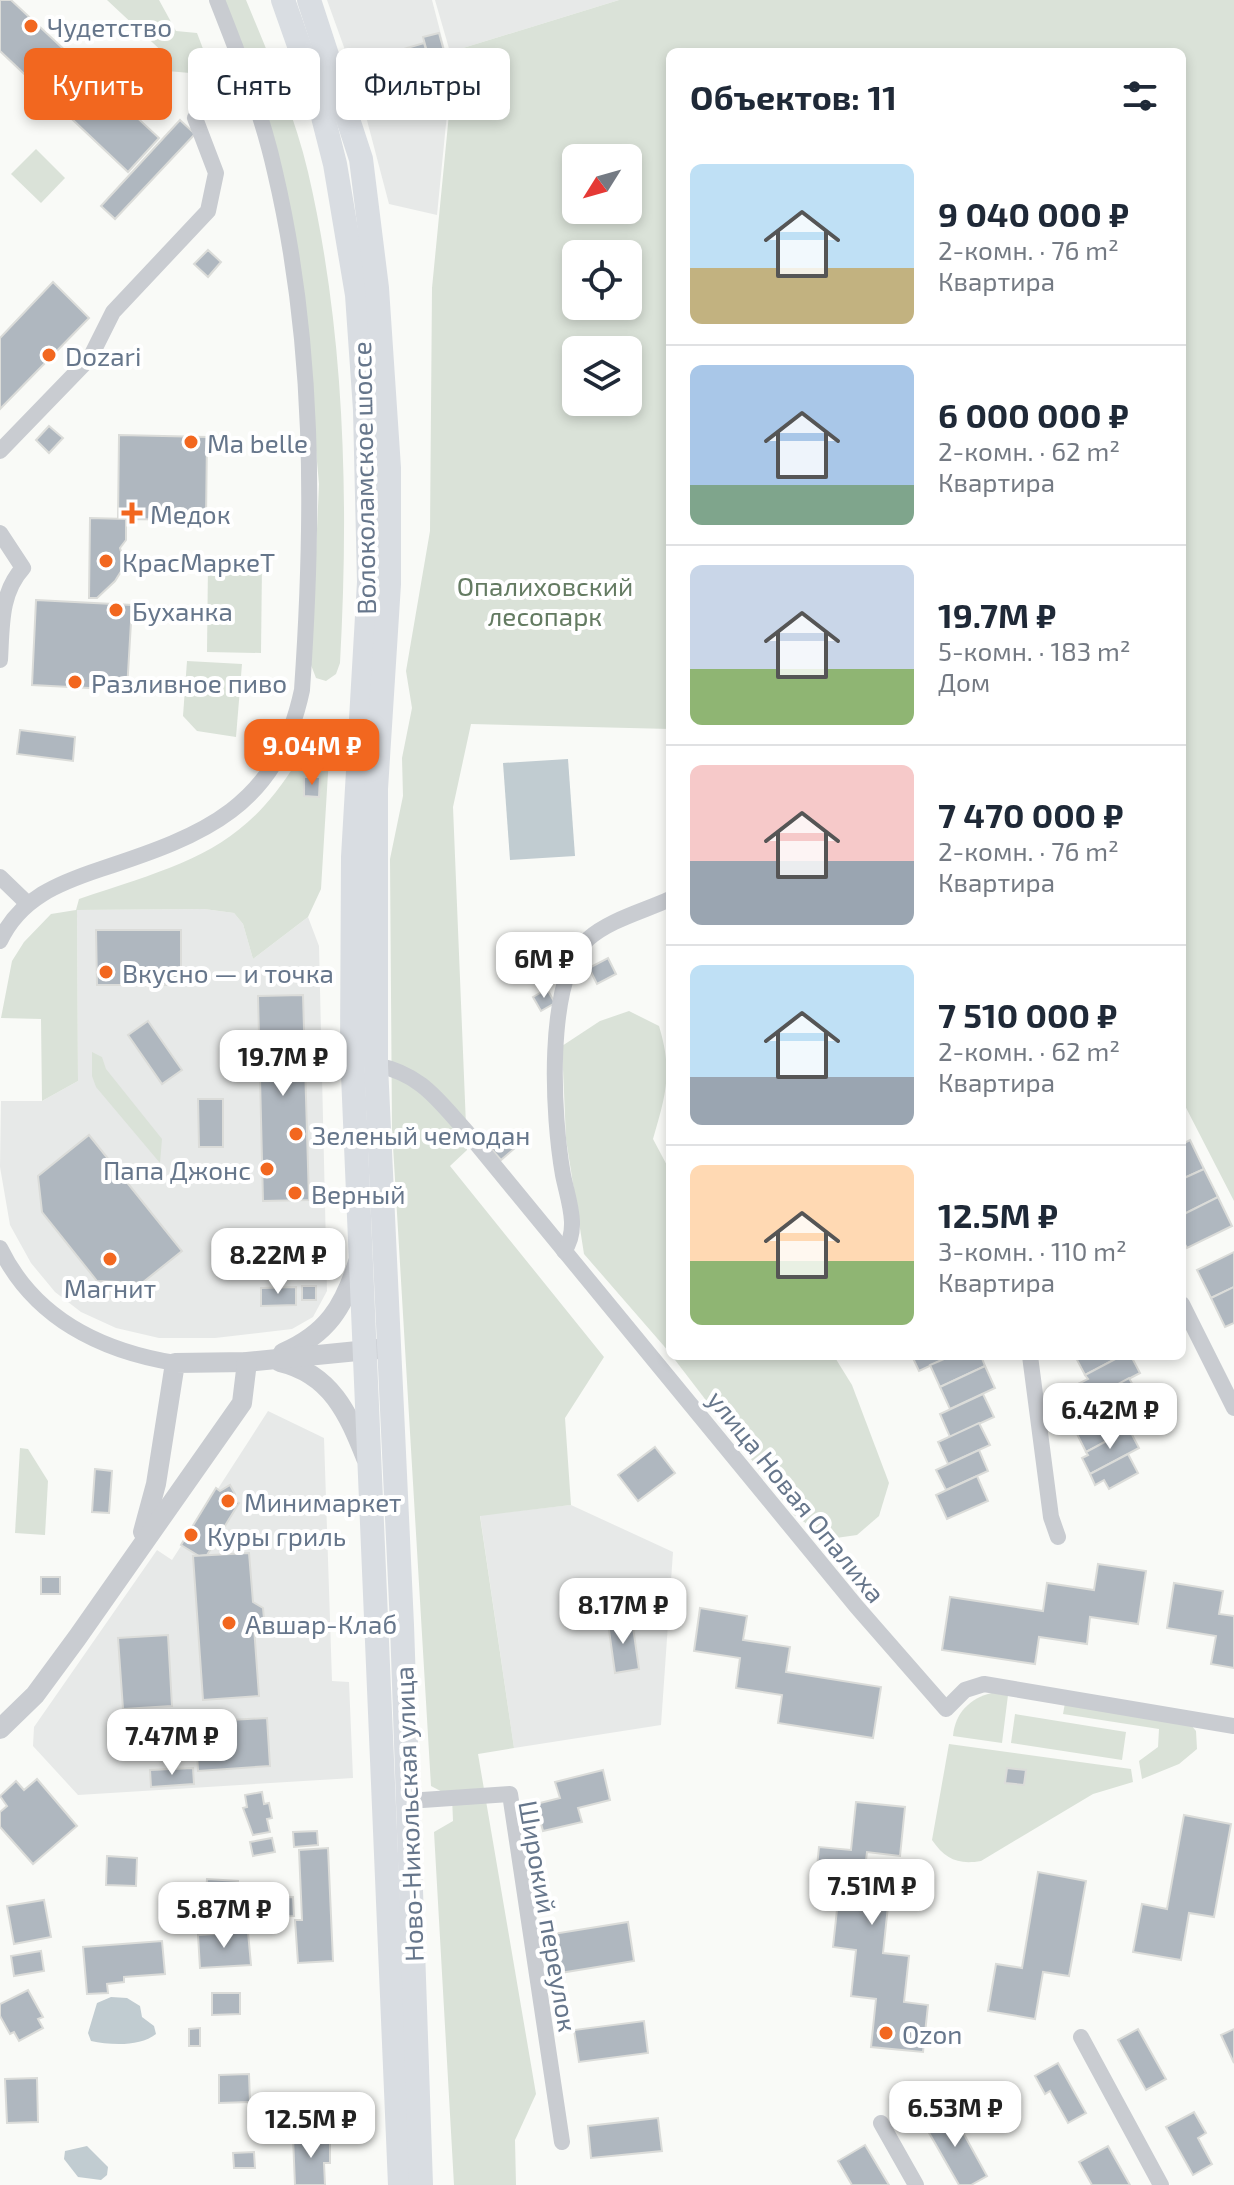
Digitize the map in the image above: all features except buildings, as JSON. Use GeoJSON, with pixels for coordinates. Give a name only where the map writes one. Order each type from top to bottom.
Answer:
{"type":"FeatureCollection","features":[{"type":"Feature","properties":{"kind":"main road","name":"Волоколамское шоссе"},"geometry":{"type":"LineString","coordinates":[[283,0],[320,105],[348,225],[365,410],[369,582],[353,904],[352,1051],[363,1350]]}},
{"type":"Feature","properties":{"kind":"main road","name":"Волоколамское шоссе"},"geometry":{"type":"LineString","coordinates":[[309,0],[361,159],[371,221],[382,346],[390,522],[376,789],[376,1065],[390,1348]]}},
{"type":"Feature","properties":{"kind":"main road","name":"Ново-Никольская улица"},"geometry":{"type":"LineString","coordinates":[[390,1348],[421,2185]]}},
{"type":"Feature","properties":{"kind":"main road","name":"Ново-Никольская улица"},"geometry":{"type":"LineString","coordinates":[[363,1350],[400,2185]]}},
{"type":"Feature","properties":{"kind":"street"},"geometry":{"type":"LineString","coordinates":[[217,0],[236,48]]}},
{"type":"Feature","properties":{"kind":"street"},"geometry":{"type":"LineString","coordinates":[[0,451],[90,358],[113,312],[208,211],[216,173],[196,120]]}},
{"type":"Feature","properties":{"kind":"street"},"geometry":{"type":"LineString","coordinates":[[0,941],[13,918],[59,884],[177,844],[219,822],[257,788],[275,763],[297,717],[302,690],[311,502],[307,391],[289,237],[275,169],[260,120]]}},
{"type":"Feature","properties":{"kind":"street"},"geometry":{"type":"LineString","coordinates":[[0,533],[23,568],[11,580],[3,600],[0,660]]}},
{"type":"Feature","properties":{"kind":"street"},"geometry":{"type":"LineString","coordinates":[[0,877],[28,904]]}},
{"type":"Feature","properties":{"kind":"street"},"geometry":{"type":"LineString","coordinates":[[564,1251],[571,1241],[572,1222],[557,1142],[554,1083],[565,977],[576,953],[589,938],[666,901]]}},
{"type":"Feature","properties":{"kind":"street","name":"улица Новая Опалиха"},"geometry":{"type":"LineString","coordinates":[[376,1065],[402,1070],[424,1085],[865,1616],[946,1709],[965,1690],[984,1684],[1234,1726]]}},
{"type":"Feature","properties":{"kind":"street"},"geometry":{"type":"LineString","coordinates":[[0,1248],[12,1272],[43,1306],[79,1332],[121,1352],[175,1363],[247,1362],[390,1348]]}},
{"type":"Feature","properties":{"kind":"street"},"geometry":{"type":"LineString","coordinates":[[268,1359],[312,1338],[327,1326],[340,1310],[360,1257]]}},
{"type":"Feature","properties":{"kind":"street"},"geometry":{"type":"LineString","coordinates":[[1186,1312],[1234,1408]]}},
{"type":"Feature","properties":{"kind":"street"},"geometry":{"type":"LineString","coordinates":[[268,1359],[306,1371],[323,1382],[350,1417],[368,1464]]}},
{"type":"Feature","properties":{"kind":"street"},"geometry":{"type":"LineString","coordinates":[[1031,1360],[1051,1517],[1058,1537]]}},
{"type":"Feature","properties":{"kind":"street"},"geometry":{"type":"LineString","coordinates":[[0,1729],[35,1695],[242,1403],[247,1362]]}},
{"type":"Feature","properties":{"kind":"street"},"geometry":{"type":"LineString","coordinates":[[136,1550],[156,1484],[175,1363]]}},
{"type":"Feature","properties":{"kind":"street","name":"Широкий переулок"},"geometry":{"type":"LineString","coordinates":[[408,1801],[510,1794],[562,2142]]}},
{"type":"Feature","properties":{"kind":"street"},"geometry":{"type":"LineString","coordinates":[[1081,2037],[1161,2185]]}},
{"type":"Feature","properties":{"kind":"street"},"geometry":{"type":"LineString","coordinates":[[881,2123],[916,2185]]}},
{"type":"Feature","properties":{"kind":"shaded area"},"geometry":{"type":"Polygon","coordinates":[[[327,0],[432,0],[444,48],[344,48],[327,0]]]}},
{"type":"Feature","properties":{"kind":"shaded area"},"geometry":{"type":"Polygon","coordinates":[[[435,0],[619,0],[463,48],[449,48],[435,0]]]}},
{"type":"Feature","properties":{"kind":"shaded area"},"geometry":{"type":"Polygon","coordinates":[[[367,120],[446,120],[437,215],[389,204],[367,120]]]}},
{"type":"Feature","properties":{"kind":"shaded area"},"geometry":{"type":"Polygon","coordinates":[[[568,759],[575,856],[510,860],[503,763],[568,759]]]}},
{"type":"Feature","properties":{"kind":"shaded area"},"geometry":{"type":"Polygon","coordinates":[[[204,909],[234,913],[243,924],[253,959],[308,917],[319,946],[327,1291],[313,1317],[292,1329],[215,1338],[159,1338],[116,1328],[81,1312],[55,1292],[31,1263],[10,1225],[0,1167],[1,1101],[42,1101],[78,1081],[77,910],[204,909]]]}},
{"type":"Feature","properties":{"kind":"shaded area"},"geometry":{"type":"Polygon","coordinates":[[[268,1411],[324,1438],[332,1681],[349,1682],[353,1778],[78,1795],[33,1746],[34,1727],[157,1550],[172,1560],[268,1411]]]}},
{"type":"Feature","properties":{"kind":"shaded area"},"geometry":{"type":"Polygon","coordinates":[[[571,1505],[673,1552],[661,1725],[514,1748],[480,1515],[571,1505]]]}},
{"type":"Feature","properties":{"kind":"shaded area"},"geometry":{"type":"Polygon","coordinates":[[[111,1997],[127,1998],[140,2006],[142,2017],[154,2026],[156,2034],[133,2043],[91,2041],[88,2033],[97,2003],[111,1997]]]}},
{"type":"Feature","properties":{"kind":"shaded area"},"geometry":{"type":"Polygon","coordinates":[[[87,2146],[108,2167],[107,2175],[101,2180],[78,2177],[64,2159],[65,2151],[87,2146]]]}},
{"type":"Feature","properties":{"kind":"green space"},"geometry":{"type":"Polygon","coordinates":[[[107,0],[159,0],[176,31],[197,33],[203,48],[188,48],[188,73],[172,71],[172,48],[158,48],[107,0]]]}},
{"type":"Feature","properties":{"kind":"green space"},"geometry":{"type":"Polygon","coordinates":[[[224,0],[246,0],[266,48],[238,48],[224,0]]]}},
{"type":"Feature","properties":{"kind":"green space","name":"Опалиховский лесопарк"},"geometry":{"type":"Polygon","coordinates":[[[619,0],[1234,0],[1234,1201],[1186,1108],[1186,48],[666,48],[666,729],[471,724],[453,807],[467,1150],[450,1166],[604,1357],[565,1418],[571,1505],[480,1516],[514,1748],[478,1754],[536,2094],[515,2140],[516,2185],[454,2185],[434,1832],[453,1821],[452,1797],[431,1786],[392,1129],[390,859],[403,796],[402,758],[412,708],[406,671],[430,531],[432,288],[448,120],[510,120],[510,48],[463,48],[619,0]]]}},
{"type":"Feature","properties":{"kind":"green space"},"geometry":{"type":"Polygon","coordinates":[[[259,120],[292,120],[308,172],[330,293],[341,416],[344,540],[340,663],[336,674],[326,681],[316,678],[311,665],[319,484],[299,259],[259,120]]]}},
{"type":"Feature","properties":{"kind":"green space"},"geometry":{"type":"Polygon","coordinates":[[[36,149],[65,178],[41,203],[11,174],[36,149]]]}},
{"type":"Feature","properties":{"kind":"green space"},"geometry":{"type":"Polygon","coordinates":[[[208,563],[262,564],[261,653],[207,652],[208,563]]]}},
{"type":"Feature","properties":{"kind":"green space"},"geometry":{"type":"Polygon","coordinates":[[[187,661],[242,664],[236,737],[197,731],[183,716],[187,661]]]}},
{"type":"Feature","properties":{"kind":"green space"},"geometry":{"type":"Polygon","coordinates":[[[314,730],[327,733],[330,740],[321,889],[308,917],[253,959],[243,924],[234,913],[204,909],[77,910],[78,1081],[42,1101],[41,1019],[1,1018],[12,961],[24,942],[51,914],[76,910],[79,899],[189,860],[245,825],[269,801],[292,770],[314,730]]]}},
{"type":"Feature","properties":{"kind":"green space"},"geometry":{"type":"Polygon","coordinates":[[[629,1011],[659,1026],[663,1042],[666,1083],[653,1139],[666,1163],[666,1348],[584,1254],[566,1139],[562,1046],[600,1021],[629,1011]]]}},
{"type":"Feature","properties":{"kind":"green space"},"geometry":{"type":"Polygon","coordinates":[[[92,1052],[102,1057],[106,1069],[162,1139],[160,1163],[96,1087],[92,1076],[92,1052]]]}},
{"type":"Feature","properties":{"kind":"green space"},"geometry":{"type":"Polygon","coordinates":[[[675,1360],[836,1360],[852,1385],[889,1483],[879,1516],[857,1535],[829,1539],[794,1515],[675,1360]]]}},
{"type":"Feature","properties":{"kind":"green space"},"geometry":{"type":"Polygon","coordinates":[[[20,1448],[28,1449],[48,1481],[45,1535],[15,1533],[20,1448]]]}},
{"type":"Feature","properties":{"kind":"green space"},"geometry":{"type":"Polygon","coordinates":[[[992,1693],[1008,1695],[1002,1743],[953,1736],[957,1720],[965,1708],[992,1693]]]}},
{"type":"Feature","properties":{"kind":"green space"},"geometry":{"type":"Polygon","coordinates":[[[1065,1703],[1190,1724],[1196,1731],[1197,1749],[1179,1764],[1142,1779],[1139,1761],[1158,1747],[1159,1729],[1063,1714],[1065,1703]]]}},
{"type":"Feature","properties":{"kind":"green space"},"geometry":{"type":"Polygon","coordinates":[[[1015,1714],[1126,1732],[1122,1760],[1011,1743],[1015,1714]]]}},
{"type":"Feature","properties":{"kind":"green space"},"geometry":{"type":"Polygon","coordinates":[[[949,1744],[1131,1769],[1133,1782],[1093,1794],[981,1861],[959,1861],[947,1856],[932,1840],[949,1744]]]}},
{"type":"Feature","properties":{"kind":"place","name":"Чудетство"},"geometry":{"type":"Point","coordinates":[31,26]}},
{"type":"Feature","properties":{"kind":"place","name":"Dozari"},"geometry":{"type":"Point","coordinates":[49,355]}},
{"type":"Feature","properties":{"kind":"place","name":"Ma belle"},"geometry":{"type":"Point","coordinates":[191,442]}},
{"type":"Feature","properties":{"kind":"place","name":"Медок"},"geometry":{"type":"Point","coordinates":[132,513]}},
{"type":"Feature","properties":{"kind":"place","name":"КрасМаркеТ"},"geometry":{"type":"Point","coordinates":[106,561]}},
{"type":"Feature","properties":{"kind":"place","name":"Буханка"},"geometry":{"type":"Point","coordinates":[116,610]}},
{"type":"Feature","properties":{"kind":"place","name":"Разливное пиво"},"geometry":{"type":"Point","coordinates":[75,682]}},
{"type":"Feature","properties":{"kind":"place","name":"Вкусно — и точка"},"geometry":{"type":"Point","coordinates":[106,972]}},
{"type":"Feature","properties":{"kind":"place","name":"Зеленый чемодан"},"geometry":{"type":"Point","coordinates":[296,1134]}},
{"type":"Feature","properties":{"kind":"place","name":"Папа Джонс"},"geometry":{"type":"Point","coordinates":[267,1169]}},
{"type":"Feature","properties":{"kind":"place","name":"Верный"},"geometry":{"type":"Point","coordinates":[295,1193]}},
{"type":"Feature","properties":{"kind":"place","name":"Магнит"},"geometry":{"type":"Point","coordinates":[110,1259]}},
{"type":"Feature","properties":{"kind":"place","name":"Минимаркет"},"geometry":{"type":"Point","coordinates":[228,1501]}},
{"type":"Feature","properties":{"kind":"place","name":"Куры гриль"},"geometry":{"type":"Point","coordinates":[191,1535]}},
{"type":"Feature","properties":{"kind":"place","name":"Авшар-Клаб"},"geometry":{"type":"Point","coordinates":[229,1623]}},
{"type":"Feature","properties":{"kind":"place","name":"Ozon"},"geometry":{"type":"Point","coordinates":[886,2033]}}]}
